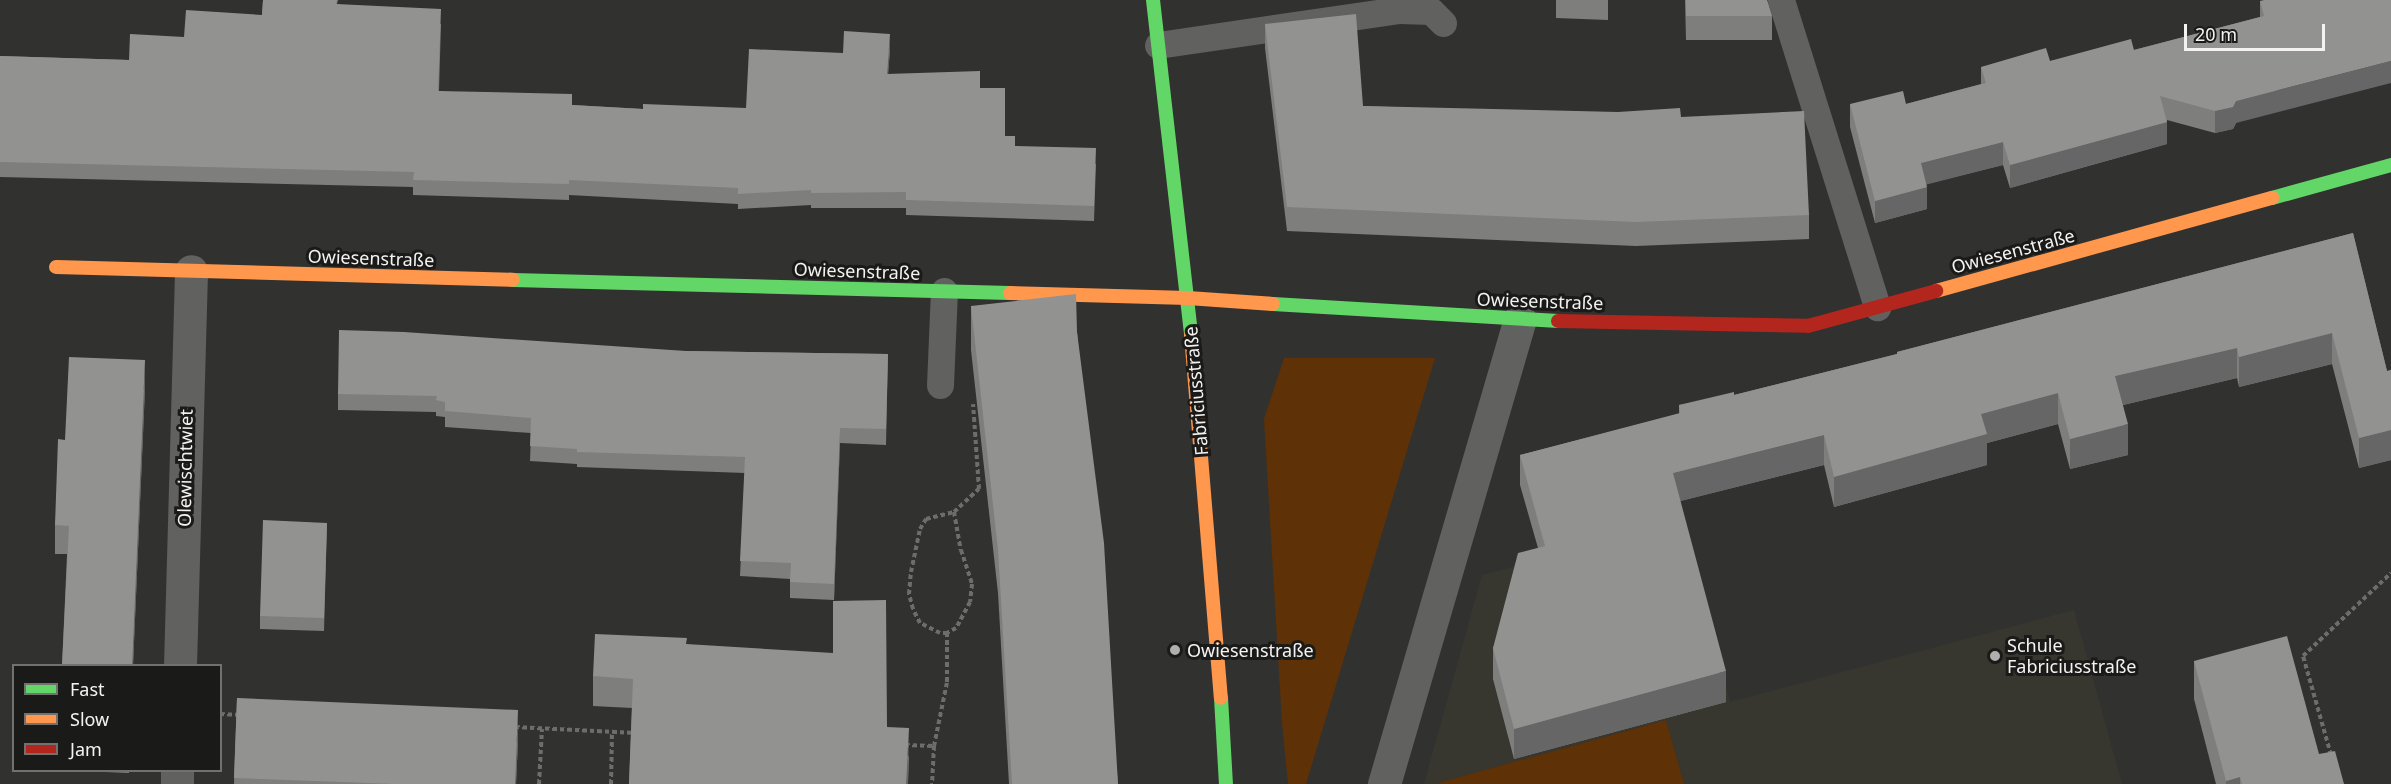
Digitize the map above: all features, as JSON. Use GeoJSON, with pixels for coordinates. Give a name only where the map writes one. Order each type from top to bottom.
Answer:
{"type":"FeatureCollection","features":[{"type":"Feature","properties":{"kind":"street","name":"Fabriciusstraße"},"geometry":{"type":"LineString","coordinates":[[1153,0],[1188,297],[1217,632],[1226,784]]}},
{"type":"Feature","properties":{"kind":"street","name":"Owiesenstraße"},"geometry":{"type":"LineString","coordinates":[[56,267],[1188,297],[1520,320],[1808,326],[2391,165]]}},
{"type":"Feature","properties":{"kind":"street","name":"Olewischtwiet"},"geometry":{"type":"LineString","coordinates":[[180,664],[191,271]]}},
{"type":"Feature","properties":{"kind":"street"},"geometry":{"type":"LineString","coordinates":[[1384,784],[1520,320]]}},
{"type":"Feature","properties":{"kind":"lane"},"geometry":{"type":"LineString","coordinates":[[1781,0],[1876,307]]}},
{"type":"Feature","properties":{"kind":"lane"},"geometry":{"type":"LineString","coordinates":[[1158,45],[1399,10],[1431,11],[1443,23]]}},
{"type":"Feature","properties":{"kind":"lane"},"geometry":{"type":"LineString","coordinates":[[940,385],[944,291]]}},
{"type":"Feature","properties":{"kind":"path"},"geometry":{"type":"LineString","coordinates":[[954,512],[961,550],[972,584],[970,602],[964,616],[956,628],[947,633],[932,630],[920,623],[909,594],[910,572],[920,529],[926,519],[954,512],[979,489],[972,396]]}},
{"type":"Feature","properties":{"kind":"path"},"geometry":{"type":"LineString","coordinates":[[2333,763],[2303,656],[2391,573]]}},
{"type":"Feature","properties":{"kind":"path"},"geometry":{"type":"LineString","coordinates":[[932,784],[934,746],[947,682],[947,633]]}},
{"type":"Feature","properties":{"kind":"path"},"geometry":{"type":"LineString","coordinates":[[222,714],[244,715]]}},
{"type":"Feature","properties":{"kind":"path"},"geometry":{"type":"LineString","coordinates":[[506,727],[648,733]]}},
{"type":"Feature","properties":{"kind":"path"},"geometry":{"type":"LineString","coordinates":[[539,784],[542,729]]}},
{"type":"Feature","properties":{"kind":"path"},"geometry":{"type":"LineString","coordinates":[[610,784],[612,732]]}},
{"type":"Feature","properties":{"kind":"path"},"geometry":{"type":"LineString","coordinates":[[898,745],[934,746]]}},
{"type":"Feature","properties":{"kind":"shaded area"},"geometry":{"type":"Polygon","coordinates":[[[1284,358],[1435,358],[1306,784],[1288,784],[1282,723],[1264,419],[1284,358]]]}},
{"type":"Feature","properties":{"kind":"shaded area"},"geometry":{"type":"Polygon","coordinates":[[[1683,523],[1730,702],[2074,610],[2122,784],[1684,784],[1666,720],[1434,784],[1424,784],[1482,575],[1683,523]]]}},
{"type":"Feature","properties":{"kind":"shaded area"},"geometry":{"type":"Polygon","coordinates":[[[1666,720],[1684,784],[1434,784],[1666,720]]]}},
{"type":"Feature","properties":{"kind":"building"},"geometry":{"type":"Polygon","coordinates":[[[263,0],[337,0],[336,4],[441,9],[438,91],[572,94],[572,105],[643,109],[643,104],[746,108],[749,49],[843,53],[844,31],[890,34],[887,74],[980,71],[980,88],[1005,88],[1005,136],[1015,136],[1015,146],[1096,148],[1094,206],[906,200],[906,192],[811,193],[811,190],[738,194],[738,188],[569,180],[569,184],[413,180],[414,172],[0,162],[0,56],[129,60],[130,34],[184,37],[186,10],[262,15],[263,0]]]}},
{"type":"Feature","properties":{"kind":"building"},"geometry":{"type":"Polygon","coordinates":[[[1686,0],[1767,0],[1772,16],[1686,16],[1686,0]]]}},
{"type":"Feature","properties":{"kind":"building"},"geometry":{"type":"Polygon","coordinates":[[[2391,0],[2391,61],[2236,101],[2233,107],[2215,111],[2160,96],[2167,122],[2010,165],[2003,142],[1921,163],[1927,187],[1875,201],[1850,104],[1903,91],[1906,104],[1986,83],[1981,67],[2046,48],[2050,61],[2131,39],[2134,50],[2264,16],[2260,1],[2391,0]]]}},
{"type":"Feature","properties":{"kind":"building"},"geometry":{"type":"Polygon","coordinates":[[[1356,14],[1363,106],[1618,112],[1680,108],[1681,117],[1804,111],[1809,215],[1636,222],[1287,207],[1265,24],[1356,14]]]}},
{"type":"Feature","properties":{"kind":"building"},"geometry":{"type":"Polygon","coordinates":[[[2353,233],[2387,371],[2391,370],[2391,430],[2359,438],[2332,333],[2239,357],[2237,348],[2115,376],[2128,424],[2070,439],[2058,393],[1981,414],[1987,434],[1834,477],[1824,435],[1673,473],[1726,671],[1514,729],[1493,648],[1518,553],[1545,546],[1520,455],[1680,413],[1679,405],[1734,392],[1734,395],[1897,354],[1897,352],[2353,233]]]}},
{"type":"Feature","properties":{"kind":"building"},"geometry":{"type":"Polygon","coordinates":[[[1076,294],[1077,332],[1104,543],[1118,784],[1012,784],[998,550],[971,306],[1076,294]]]}},
{"type":"Feature","properties":{"kind":"building"},"geometry":{"type":"Polygon","coordinates":[[[339,330],[404,332],[686,351],[888,354],[886,429],[840,428],[834,584],[790,582],[791,563],[740,561],[745,457],[577,452],[577,449],[530,446],[531,418],[445,411],[445,402],[436,400],[437,396],[338,394],[339,330]]]}},
{"type":"Feature","properties":{"kind":"building"},"geometry":{"type":"Polygon","coordinates":[[[69,357],[145,360],[132,664],[62,664],[69,526],[55,525],[58,439],[65,440],[69,357]]]}},
{"type":"Feature","properties":{"kind":"building"},"geometry":{"type":"Polygon","coordinates":[[[263,520],[327,523],[324,618],[260,616],[263,520]]]}},
{"type":"Feature","properties":{"kind":"building"},"geometry":{"type":"Polygon","coordinates":[[[886,600],[887,727],[909,728],[906,784],[629,784],[633,679],[593,676],[595,634],[687,638],[686,644],[833,653],[833,601],[886,600]]]}},
{"type":"Feature","properties":{"kind":"building"},"geometry":{"type":"Polygon","coordinates":[[[2287,636],[2319,754],[2335,751],[2344,784],[2242,784],[2240,777],[2226,781],[2194,661],[2287,636]]]}},
{"type":"Feature","properties":{"kind":"building"},"geometry":{"type":"Polygon","coordinates":[[[237,698],[518,710],[515,784],[395,784],[234,778],[237,698]]]}},
{"type":"Feature","properties":{"kind":"traffic: fast"},"geometry":{"type":"LineString","coordinates":[[1153,0],[1191,335]]}},
{"type":"Feature","properties":{"kind":"traffic: fast"},"geometry":{"type":"LineString","coordinates":[[2272,198],[2391,165]]}},
{"type":"Feature","properties":{"kind":"traffic: fast"},"geometry":{"type":"LineString","coordinates":[[513,280],[1010,293]]}},
{"type":"Feature","properties":{"kind":"traffic: fast"},"geometry":{"type":"LineString","coordinates":[[1273,304],[1558,321]]}},
{"type":"Feature","properties":{"kind":"traffic: fast"},"geometry":{"type":"LineString","coordinates":[[1221,698],[1226,784]]}},
{"type":"Feature","properties":{"kind":"traffic: slow"},"geometry":{"type":"LineString","coordinates":[[1936,291],[2272,198]]}},
{"type":"Feature","properties":{"kind":"traffic: slow"},"geometry":{"type":"LineString","coordinates":[[56,267],[513,280]]}},
{"type":"Feature","properties":{"kind":"traffic: slow"},"geometry":{"type":"LineString","coordinates":[[1010,293],[1188,298],[1273,304]]}},
{"type":"Feature","properties":{"kind":"traffic: slow"},"geometry":{"type":"LineString","coordinates":[[1191,335],[1221,698]]}},
{"type":"Feature","properties":{"kind":"traffic: jam"},"geometry":{"type":"LineString","coordinates":[[1558,321],[1808,326],[1936,291]]}},
{"type":"Feature","properties":{"kind":"place","name":"Owiesenstraße"},"geometry":{"type":"Point","coordinates":[1175,650]}},
{"type":"Feature","properties":{"kind":"place","name":"Schule Fabriciusstraße"},"geometry":{"type":"Point","coordinates":[1995,656]}}]}
